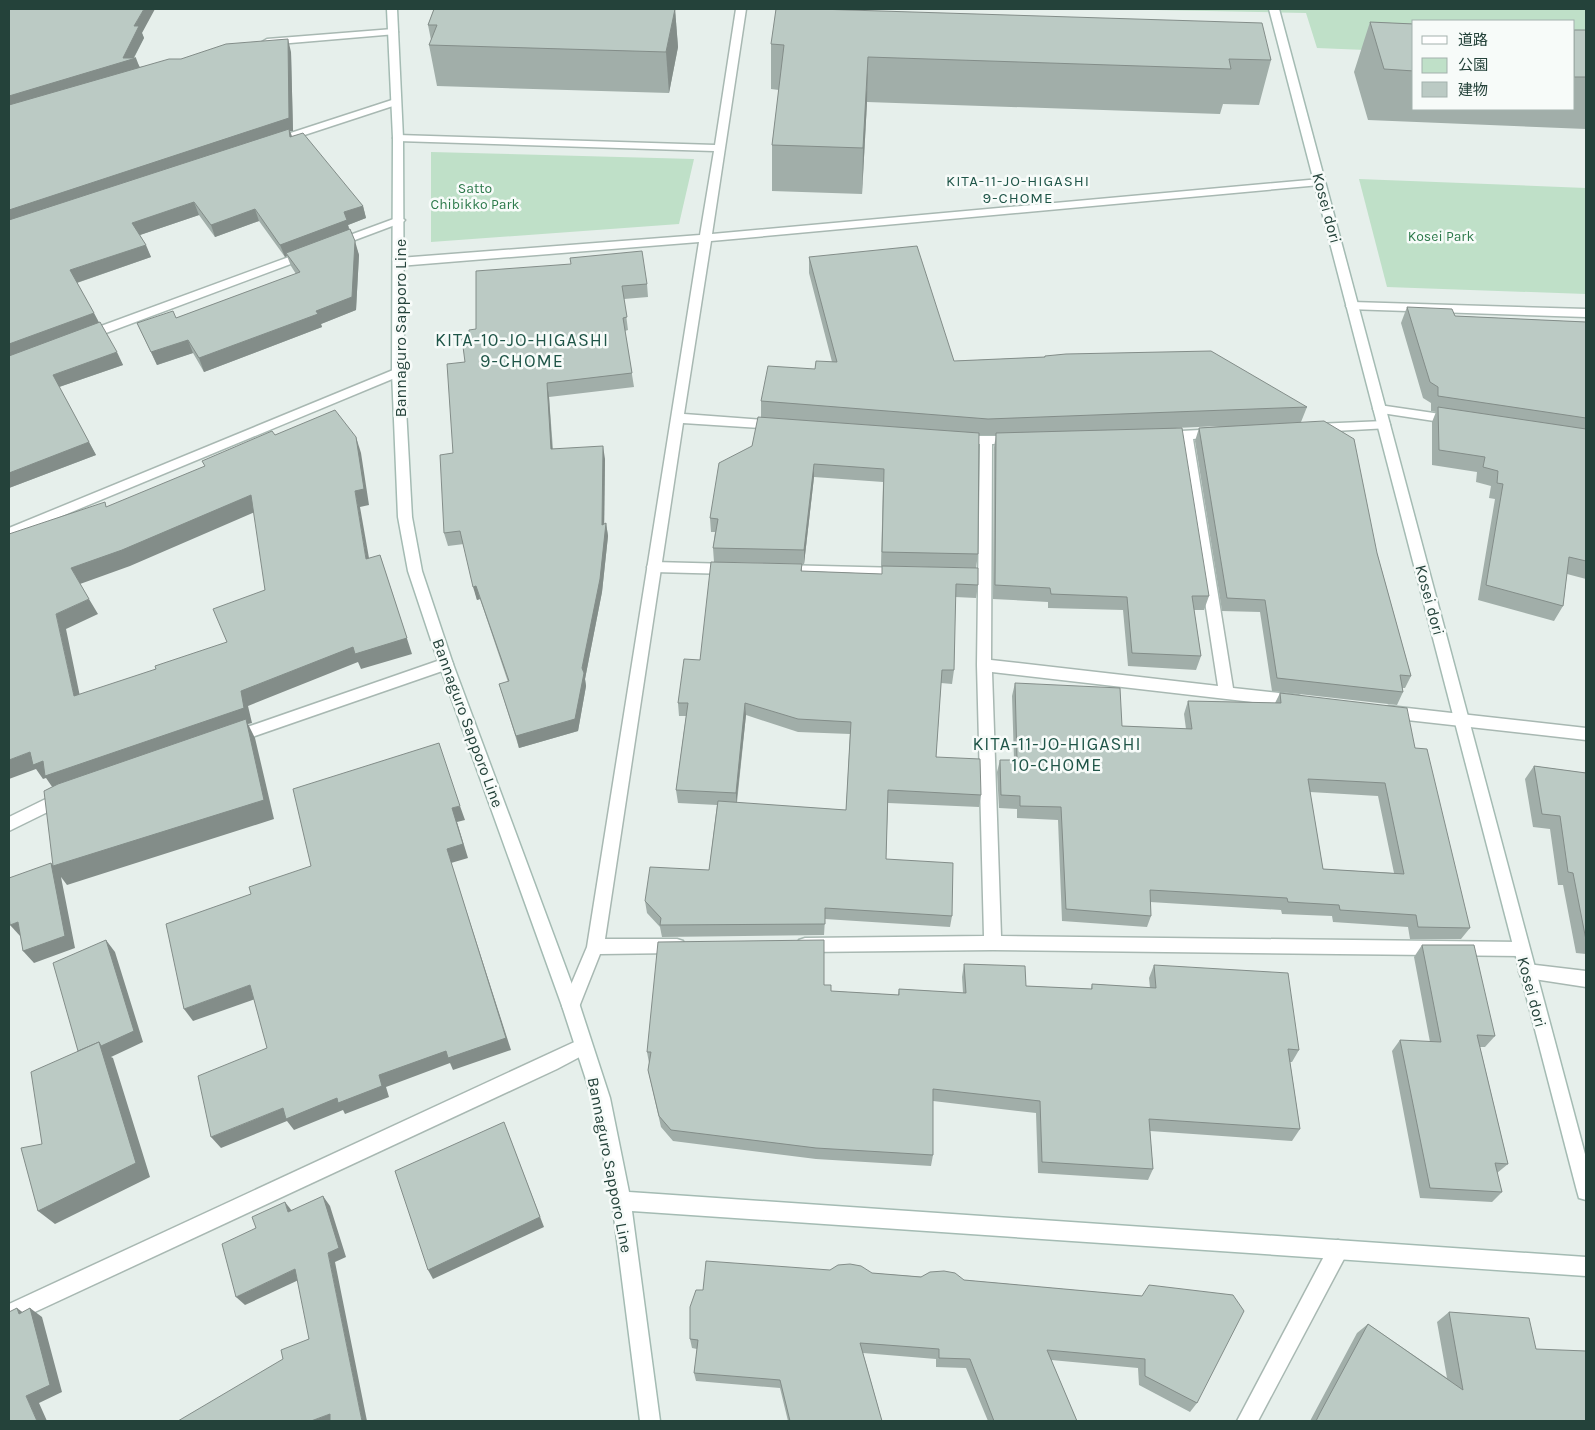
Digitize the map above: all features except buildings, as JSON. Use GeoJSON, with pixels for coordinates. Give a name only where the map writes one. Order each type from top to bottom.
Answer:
{"type":"FeatureCollection","features":[{"type":"Feature","properties":{"kind":"street","name":"Bannaguro Sapporo Line"},"geometry":{"type":"LineString","coordinates":[[392,9],[398,138],[398,372],[405,517],[415,571],[446,664],[571,1006],[601,1098],[621,1201],[650,1421]]}},
{"type":"Feature","properties":{"kind":"street"},"geometry":{"type":"LineString","coordinates":[[571,1006],[595,947],[677,418],[707,238],[718,148],[741,9]]}},
{"type":"Feature","properties":{"kind":"street","name":"Kosei dori"},"geometry":{"type":"LineString","coordinates":[[1274,9],[1586,1191]]}},
{"type":"Feature","properties":{"kind":"street"},"geometry":{"type":"LineString","coordinates":[[256,43],[393,32]]}},
{"type":"Feature","properties":{"kind":"street"},"geometry":{"type":"LineString","coordinates":[[261,146],[395,102]]}},
{"type":"Feature","properties":{"kind":"street"},"geometry":{"type":"LineString","coordinates":[[398,138],[718,148]]}},
{"type":"Feature","properties":{"kind":"street"},"geometry":{"type":"LineString","coordinates":[[399,262],[707,238],[1320,182]]}},
{"type":"Feature","properties":{"kind":"street"},"geometry":{"type":"LineString","coordinates":[[73,341],[399,220]]}},
{"type":"Feature","properties":{"kind":"street"},"geometry":{"type":"LineString","coordinates":[[1352,306],[1586,313]]}},
{"type":"Feature","properties":{"kind":"street"},"geometry":{"type":"LineString","coordinates":[[9,533],[398,372]]}},
{"type":"Feature","properties":{"kind":"street"},"geometry":{"type":"LineString","coordinates":[[1379,409],[1468,422]]}},
{"type":"Feature","properties":{"kind":"street"},"geometry":{"type":"LineString","coordinates":[[677,418],[786,426]]}},
{"type":"Feature","properties":{"kind":"street"},"geometry":{"type":"LineString","coordinates":[[1305,429],[1384,425]]}},
{"type":"Feature","properties":{"kind":"street"},"geometry":{"type":"LineString","coordinates":[[1146,436],[1235,432]]}},
{"type":"Feature","properties":{"kind":"street"},"geometry":{"type":"LineString","coordinates":[[1186,435],[1226,693]]}},
{"type":"Feature","properties":{"kind":"street"},"geometry":{"type":"LineString","coordinates":[[946,438],[986,441],[1026,440]]}},
{"type":"Feature","properties":{"kind":"street"},"geometry":{"type":"LineString","coordinates":[[986,441],[980,574],[992,944]]}},
{"type":"Feature","properties":{"kind":"street"},"geometry":{"type":"LineString","coordinates":[[654,568],[741,569]]}},
{"type":"Feature","properties":{"kind":"street"},"geometry":{"type":"LineString","coordinates":[[771,570],[917,573]]}},
{"type":"Feature","properties":{"kind":"street"},"geometry":{"type":"LineString","coordinates":[[214,744],[446,664]]}},
{"type":"Feature","properties":{"kind":"street"},"geometry":{"type":"LineString","coordinates":[[984,665],[1314,703]]}},
{"type":"Feature","properties":{"kind":"street"},"geometry":{"type":"LineString","coordinates":[[1374,710],[1586,734]]}},
{"type":"Feature","properties":{"kind":"street"},"geometry":{"type":"LineString","coordinates":[[9,824],[74,792]]}},
{"type":"Feature","properties":{"kind":"street"},"geometry":{"type":"LineString","coordinates":[[784,945],[992,944],[1521,949]]}},
{"type":"Feature","properties":{"kind":"street"},"geometry":{"type":"LineString","coordinates":[[595,947],[694,946]]}},
{"type":"Feature","properties":{"kind":"street"},"geometry":{"type":"LineString","coordinates":[[1527,972],[1586,979]]}},
{"type":"Feature","properties":{"kind":"street"},"geometry":{"type":"LineString","coordinates":[[9,1314],[551,1063],[583,1046]]}},
{"type":"Feature","properties":{"kind":"street"},"geometry":{"type":"LineString","coordinates":[[621,1201],[1586,1267]]}},
{"type":"Feature","properties":{"kind":"street"},"geometry":{"type":"LineString","coordinates":[[1247,1421],[1338,1250]]}},
{"type":"Feature","properties":{"kind":"green space"},"geometry":{"type":"Polygon","coordinates":[[[1101,9],[1586,9],[1586,58],[1575,57],[1575,20],[1412,20],[1412,52],[1317,48],[1306,13],[1101,9]]]}},
{"type":"Feature","properties":{"kind":"green space","name":"Satto Chibikko Park"},"geometry":{"type":"Polygon","coordinates":[[[431,152],[694,159],[679,224],[431,242],[431,152]]]}},
{"type":"Feature","properties":{"kind":"green space","name":"Kosei Park"},"geometry":{"type":"Polygon","coordinates":[[[1359,179],[1586,188],[1586,294],[1387,287],[1359,179]]]}},
{"type":"Feature","properties":{"kind":"district","name":"KITA-11-JO-HIGASHI 9-CHOME"},"geometry":{"type":"Point","coordinates":[1018,190]}},
{"type":"Feature","properties":{"kind":"district","name":"KITA-10-JO-HIGASHI 9-CHOME"},"geometry":{"type":"Point","coordinates":[522,350]}},
{"type":"Feature","properties":{"kind":"district","name":"KITA-11-JO-HIGASHI 10-CHOME"},"geometry":{"type":"Point","coordinates":[1057,754]}}]}
